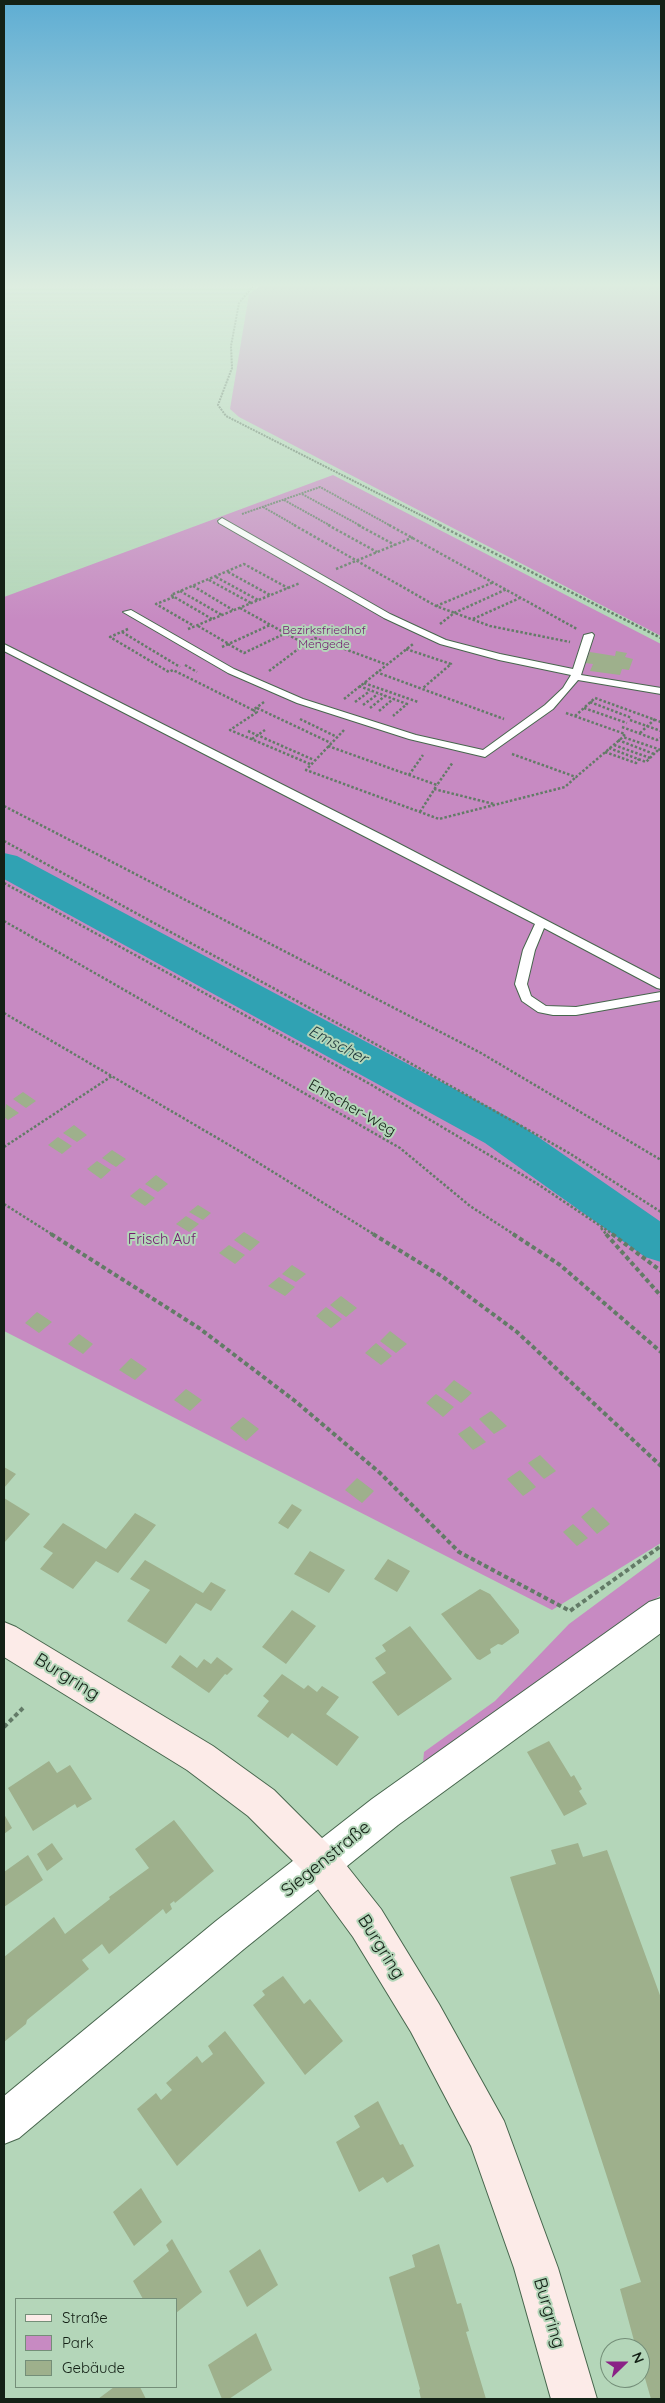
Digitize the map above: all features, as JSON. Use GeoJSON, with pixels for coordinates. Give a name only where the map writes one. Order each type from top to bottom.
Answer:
{"type":"FeatureCollection","features":[{"type":"Feature","properties":{"kind":"main road","name":"Burgring"},"geometry":{"type":"LineString","coordinates":[[4,1638],[200,1758],[261,1803],[322,1864],[367,1923],[424,2018],[490,2136],[536,2268],[574,2399]]}},
{"type":"Feature","properties":{"kind":"street","name":"Siegenstraße"},"geometry":{"type":"LineString","coordinates":[[4,2123],[238,1928],[322,1864],[418,1786],[661,1613]]}},
{"type":"Feature","properties":{"kind":"lane"},"geometry":{"type":"LineString","coordinates":[[222,521],[386,616],[443,642],[576,675],[661,691]]}},
{"type":"Feature","properties":{"kind":"lane"},"geometry":{"type":"LineString","coordinates":[[128,612],[203,655],[254,682],[279,692],[355,720],[432,742],[485,754],[549,707],[566,690],[576,675],[589,635]]}},
{"type":"Feature","properties":{"kind":"lane"},"geometry":{"type":"LineString","coordinates":[[4,647],[176,733],[661,985]]}},
{"type":"Feature","properties":{"kind":"lane"},"geometry":{"type":"LineString","coordinates":[[542,922],[529,950],[521,984],[526,998],[542,1009],[553,1011],[576,1010],[661,996]]}},
{"type":"Feature","properties":{"kind":"path"},"geometry":{"type":"LineString","coordinates":[[221,396],[218,405],[226,416],[661,638]]}},
{"type":"Feature","properties":{"kind":"path"},"geometry":{"type":"LineString","coordinates":[[222,521],[320,487],[414,537],[589,635]]}},
{"type":"Feature","properties":{"kind":"path"},"geometry":{"type":"LineString","coordinates":[[302,493],[395,545]]}},
{"type":"Feature","properties":{"kind":"path"},"geometry":{"type":"LineString","coordinates":[[284,500],[377,552]]}},
{"type":"Feature","properties":{"kind":"path"},"geometry":{"type":"LineString","coordinates":[[262,507],[436,606],[490,626],[586,646]]}},
{"type":"Feature","properties":{"kind":"path"},"geometry":{"type":"LineString","coordinates":[[171,636],[414,537]]}},
{"type":"Feature","properties":{"kind":"path"},"geometry":{"type":"LineString","coordinates":[[212,619],[171,595],[244,564],[289,588]]}},
{"type":"Feature","properties":{"kind":"path"},"geometry":{"type":"LineString","coordinates":[[227,572],[270,595]]}},
{"type":"Feature","properties":{"kind":"path"},"geometry":{"type":"LineString","coordinates":[[215,576],[258,600]]}},
{"type":"Feature","properties":{"kind":"path"},"geometry":{"type":"LineString","coordinates":[[208,579],[251,603]]}},
{"type":"Feature","properties":{"kind":"path"},"geometry":{"type":"LineString","coordinates":[[436,606],[495,582]]}},
{"type":"Feature","properties":{"kind":"path"},"geometry":{"type":"LineString","coordinates":[[192,586],[233,610]]}},
{"type":"Feature","properties":{"kind":"path"},"geometry":{"type":"LineString","coordinates":[[180,591],[222,615]]}},
{"type":"Feature","properties":{"kind":"path"},"geometry":{"type":"LineString","coordinates":[[174,596],[156,604],[244,653],[284,634]]}},
{"type":"Feature","properties":{"kind":"path"},"geometry":{"type":"LineString","coordinates":[[472,619],[523,597]]}},
{"type":"Feature","properties":{"kind":"path"},"geometry":{"type":"LineString","coordinates":[[240,608],[305,644]]}},
{"type":"Feature","properties":{"kind":"path"},"geometry":{"type":"LineString","coordinates":[[145,621],[110,637],[169,672],[173,670],[257,712],[230,730],[310,764]]}},
{"type":"Feature","properties":{"kind":"path"},"geometry":{"type":"LineString","coordinates":[[203,655],[270,625]]}},
{"type":"Feature","properties":{"kind":"path"},"geometry":{"type":"LineString","coordinates":[[121,632],[180,667]]}},
{"type":"Feature","properties":{"kind":"path"},"geometry":{"type":"LineString","coordinates":[[254,682],[314,638],[386,664]]}},
{"type":"Feature","properties":{"kind":"path"},"geometry":{"type":"LineString","coordinates":[[406,649],[451,664],[422,689]]}},
{"type":"Feature","properties":{"kind":"path"},"geometry":{"type":"LineString","coordinates":[[376,672],[524,726]]}},
{"type":"Feature","properties":{"kind":"path"},"geometry":{"type":"LineString","coordinates":[[363,683],[418,702]]}},
{"type":"Feature","properties":{"kind":"path"},"geometry":{"type":"LineString","coordinates":[[359,686],[407,704],[379,727]]}},
{"type":"Feature","properties":{"kind":"path"},"geometry":{"type":"LineString","coordinates":[[253,710],[279,692]]}},
{"type":"Feature","properties":{"kind":"path"},"geometry":{"type":"LineString","coordinates":[[575,716],[595,698],[661,722]]}},
{"type":"Feature","properties":{"kind":"path"},"geometry":{"type":"LineString","coordinates":[[590,702],[661,731]]}},
{"type":"Feature","properties":{"kind":"path"},"geometry":{"type":"LineString","coordinates":[[355,720],[327,746],[306,770],[439,819],[565,787],[626,734],[549,707]]}},
{"type":"Feature","properties":{"kind":"path"},"geometry":{"type":"LineString","coordinates":[[256,708],[331,742]]}},
{"type":"Feature","properties":{"kind":"path"},"geometry":{"type":"LineString","coordinates":[[584,708],[626,723]]}},
{"type":"Feature","properties":{"kind":"path"},"geometry":{"type":"LineString","coordinates":[[617,732],[638,713]]}},
{"type":"Feature","properties":{"kind":"path"},"geometry":{"type":"LineString","coordinates":[[293,716],[337,737]]}},
{"type":"Feature","properties":{"kind":"path"},"geometry":{"type":"LineString","coordinates":[[640,734],[655,719]]}},
{"type":"Feature","properties":{"kind":"path"},"geometry":{"type":"LineString","coordinates":[[622,727],[657,740],[661,738]]}},
{"type":"Feature","properties":{"kind":"path"},"geometry":{"type":"LineString","coordinates":[[252,739],[265,730]]}},
{"type":"Feature","properties":{"kind":"path"},"geometry":{"type":"LineString","coordinates":[[248,731],[314,760]]}},
{"type":"Feature","properties":{"kind":"path"},"geometry":{"type":"LineString","coordinates":[[623,737],[660,750]]}},
{"type":"Feature","properties":{"kind":"path"},"geometry":{"type":"LineString","coordinates":[[618,740],[654,754]]}},
{"type":"Feature","properties":{"kind":"path"},"geometry":{"type":"LineString","coordinates":[[409,775],[432,742]]}},
{"type":"Feature","properties":{"kind":"path"},"geometry":{"type":"LineString","coordinates":[[614,744],[650,758]]}},
{"type":"Feature","properties":{"kind":"path"},"geometry":{"type":"LineString","coordinates":[[327,746],[437,785]]}},
{"type":"Feature","properties":{"kind":"path"},"geometry":{"type":"LineString","coordinates":[[495,747],[576,777]]}},
{"type":"Feature","properties":{"kind":"path"},"geometry":{"type":"LineString","coordinates":[[609,748],[646,762],[660,750]]}},
{"type":"Feature","properties":{"kind":"path"},"geometry":{"type":"LineString","coordinates":[[420,812],[462,749]]}},
{"type":"Feature","properties":{"kind":"path"},"geometry":{"type":"LineString","coordinates":[[605,752],[636,763],[640,759]]}},
{"type":"Feature","properties":{"kind":"path"},"geometry":{"type":"LineString","coordinates":[[434,789],[497,804]]}},
{"type":"Feature","properties":{"kind":"path"},"geometry":{"type":"LineString","coordinates":[[4,806],[473,1049],[661,1160]]}},
{"type":"Feature","properties":{"kind":"path"},"geometry":{"type":"LineString","coordinates":[[4,841],[395,1054],[569,1153],[661,1210]]}},
{"type":"Feature","properties":{"kind":"path"},"geometry":{"type":"LineString","coordinates":[[4,883],[370,1084],[520,1173],[597,1224],[661,1271]]}},
{"type":"Feature","properties":{"kind":"path","name":"Emscher-Weg"},"geometry":{"type":"LineString","coordinates":[[4,921],[400,1148],[470,1206],[560,1265],[661,1352]]}},
{"type":"Feature","properties":{"kind":"path"},"geometry":{"type":"LineString","coordinates":[[4,1013],[303,1190],[443,1277],[517,1332],[661,1466]]}},
{"type":"Feature","properties":{"kind":"path"},"geometry":{"type":"LineString","coordinates":[[4,1147],[112,1076]]}},
{"type":"Feature","properties":{"kind":"path"},"geometry":{"type":"LineString","coordinates":[[4,1204],[199,1328],[295,1401],[380,1473],[459,1552],[561,1607],[570,1611],[661,1546]]}},
{"type":"Feature","properties":{"kind":"path"},"geometry":{"type":"LineString","coordinates":[[597,1224],[661,1296]]}},
{"type":"Feature","properties":{"kind":"path"},"geometry":{"type":"LineString","coordinates":[[4,1727],[23,1708]]}},
{"type":"Feature","properties":{"kind":"green space"},"geometry":{"type":"Polygon","coordinates":[[[232,396],[661,396],[661,636],[239,417],[230,409],[232,396]]]}},
{"type":"Feature","properties":{"kind":"green space"},"geometry":{"type":"Polygon","coordinates":[[[333,475],[661,644],[661,1245],[592,1198],[661,1258],[661,1543],[552,1610],[4,1331],[4,597],[333,475]]]}},
{"type":"Feature","properties":{"kind":"green space"},"geometry":{"type":"Polygon","coordinates":[[[661,1556],[661,1595],[423,1763],[424,1752],[495,1701],[569,1624],[661,1556]]]}},
{"type":"Feature","properties":{"kind":"building"},"geometry":{"type":"Polygon","coordinates":[[[616,651],[627,653],[625,657],[633,659],[629,670],[622,669],[620,675],[590,671],[593,664],[585,663],[590,652],[615,656],[616,651]]]}},
{"type":"Feature","properties":{"kind":"building"},"geometry":{"type":"Polygon","coordinates":[[[23,1092],[36,1101],[26,1108],[13,1099],[23,1092]]]}},
{"type":"Feature","properties":{"kind":"building"},"geometry":{"type":"Polygon","coordinates":[[[6,1104],[19,1113],[8,1120],[4,1117],[6,1104]]]}},
{"type":"Feature","properties":{"kind":"building"},"geometry":{"type":"Polygon","coordinates":[[[74,1125],[87,1135],[77,1142],[63,1133],[74,1125]]]}},
{"type":"Feature","properties":{"kind":"building"},"geometry":{"type":"Polygon","coordinates":[[[58,1137],[72,1146],[62,1154],[48,1145],[58,1137]]]}},
{"type":"Feature","properties":{"kind":"building"},"geometry":{"type":"Polygon","coordinates":[[[112,1150],[126,1159],[116,1167],[102,1158],[112,1150]]]}},
{"type":"Feature","properties":{"kind":"building"},"geometry":{"type":"Polygon","coordinates":[[[97,1161],[111,1170],[101,1179],[87,1169],[97,1161]]]}},
{"type":"Feature","properties":{"kind":"building"},"geometry":{"type":"Polygon","coordinates":[[[156,1175],[168,1184],[158,1192],[145,1184],[156,1175]]]}},
{"type":"Feature","properties":{"kind":"building"},"geometry":{"type":"Polygon","coordinates":[[[140,1188],[155,1198],[145,1206],[130,1196],[140,1188]]]}},
{"type":"Feature","properties":{"kind":"building"},"geometry":{"type":"Polygon","coordinates":[[[198,1205],[211,1213],[203,1220],[189,1212],[198,1205]]]}},
{"type":"Feature","properties":{"kind":"building"},"geometry":{"type":"Polygon","coordinates":[[[186,1216],[199,1224],[189,1232],[176,1224],[186,1216]]]}},
{"type":"Feature","properties":{"kind":"building"},"geometry":{"type":"Polygon","coordinates":[[[244,1232],[260,1242],[250,1251],[234,1240],[244,1232]]]}},
{"type":"Feature","properties":{"kind":"building"},"geometry":{"type":"Polygon","coordinates":[[[229,1245],[245,1255],[235,1264],[219,1253],[229,1245]]]}},
{"type":"Feature","properties":{"kind":"building"},"geometry":{"type":"Polygon","coordinates":[[[292,1265],[306,1274],[296,1282],[282,1274],[292,1265]]]}},
{"type":"Feature","properties":{"kind":"building"},"geometry":{"type":"Polygon","coordinates":[[[279,1277],[295,1287],[285,1296],[268,1286],[279,1277]]]}},
{"type":"Feature","properties":{"kind":"building"},"geometry":{"type":"Polygon","coordinates":[[[341,1296],[357,1308],[346,1317],[330,1305],[341,1296]]]}},
{"type":"Feature","properties":{"kind":"building"},"geometry":{"type":"Polygon","coordinates":[[[326,1307],[342,1319],[331,1328],[316,1316],[326,1307]]]}},
{"type":"Feature","properties":{"kind":"building"},"geometry":{"type":"Polygon","coordinates":[[[37,1312],[52,1322],[39,1333],[25,1323],[37,1312]]]}},
{"type":"Feature","properties":{"kind":"building"},"geometry":{"type":"Polygon","coordinates":[[[390,1331],[407,1344],[396,1353],[380,1341],[390,1331]]]}},
{"type":"Feature","properties":{"kind":"building"},"geometry":{"type":"Polygon","coordinates":[[[79,1334],[93,1344],[83,1354],[68,1344],[79,1334]]]}},
{"type":"Feature","properties":{"kind":"building"},"geometry":{"type":"Polygon","coordinates":[[[376,1343],[392,1356],[381,1365],[365,1353],[376,1343]]]}},
{"type":"Feature","properties":{"kind":"building"},"geometry":{"type":"Polygon","coordinates":[[[131,1358],[147,1369],[135,1380],[119,1370],[131,1358]]]}},
{"type":"Feature","properties":{"kind":"building"},"geometry":{"type":"Polygon","coordinates":[[[454,1380],[472,1393],[461,1403],[444,1390],[454,1380]]]}},
{"type":"Feature","properties":{"kind":"building"},"geometry":{"type":"Polygon","coordinates":[[[186,1389],[202,1400],[190,1411],[174,1400],[186,1389]]]}},
{"type":"Feature","properties":{"kind":"building"},"geometry":{"type":"Polygon","coordinates":[[[436,1394],[454,1407],[443,1417],[426,1403],[436,1394]]]}},
{"type":"Feature","properties":{"kind":"building"},"geometry":{"type":"Polygon","coordinates":[[[491,1411],[507,1426],[494,1434],[479,1419],[491,1411]]]}},
{"type":"Feature","properties":{"kind":"building"},"geometry":{"type":"Polygon","coordinates":[[[243,1417],[259,1429],[246,1441],[230,1428],[243,1417]]]}},
{"type":"Feature","properties":{"kind":"building"},"geometry":{"type":"Polygon","coordinates":[[[470,1426],[486,1442],[473,1450],[458,1434],[470,1426]]]}},
{"type":"Feature","properties":{"kind":"building"},"geometry":{"type":"Polygon","coordinates":[[[540,1455],[556,1471],[544,1479],[528,1463],[540,1455]]]}},
{"type":"Feature","properties":{"kind":"building"},"geometry":{"type":"Polygon","coordinates":[[[4,1467],[16,1474],[4,1488],[4,1467]]]}},
{"type":"Feature","properties":{"kind":"building"},"geometry":{"type":"Polygon","coordinates":[[[520,1470],[536,1487],[523,1496],[507,1479],[520,1470]]]}},
{"type":"Feature","properties":{"kind":"building"},"geometry":{"type":"Polygon","coordinates":[[[357,1478],[374,1491],[362,1503],[345,1490],[357,1478]]]}},
{"type":"Feature","properties":{"kind":"building"},"geometry":{"type":"Polygon","coordinates":[[[4,1498],[30,1514],[4,1543],[4,1498]]]}},
{"type":"Feature","properties":{"kind":"building"},"geometry":{"type":"Polygon","coordinates":[[[292,1504],[302,1510],[288,1529],[278,1523],[292,1504]]]}},
{"type":"Feature","properties":{"kind":"building"},"geometry":{"type":"Polygon","coordinates":[[[593,1507],[610,1524],[597,1534],[581,1517],[593,1507]]]}},
{"type":"Feature","properties":{"kind":"building"},"geometry":{"type":"Polygon","coordinates":[[[135,1513],[156,1525],[118,1573],[96,1561],[73,1589],[40,1569],[53,1553],[43,1547],[63,1523],[106,1549],[135,1513]]]}},
{"type":"Feature","properties":{"kind":"building"},"geometry":{"type":"Polygon","coordinates":[[[573,1524],[588,1538],[577,1546],[563,1532],[573,1524]]]}},
{"type":"Feature","properties":{"kind":"building"},"geometry":{"type":"Polygon","coordinates":[[[310,1551],[345,1570],[329,1593],[294,1574],[310,1551]]]}},
{"type":"Feature","properties":{"kind":"building"},"geometry":{"type":"Polygon","coordinates":[[[388,1559],[410,1571],[397,1592],[374,1579],[388,1559]]]}},
{"type":"Feature","properties":{"kind":"building"},"geometry":{"type":"Polygon","coordinates":[[[145,1560],[203,1593],[211,1582],[226,1590],[211,1611],[196,1603],[166,1644],[127,1621],[150,1590],[130,1579],[145,1560]]]}},
{"type":"Feature","properties":{"kind":"building"},"geometry":{"type":"Polygon","coordinates":[[[480,1589],[490,1594],[519,1630],[519,1633],[502,1645],[498,1644],[490,1649],[491,1653],[480,1660],[477,1659],[441,1614],[480,1589]]]}},
{"type":"Feature","properties":{"kind":"building"},"geometry":{"type":"Polygon","coordinates":[[[292,1610],[316,1626],[286,1664],[262,1647],[292,1610]]]}},
{"type":"Feature","properties":{"kind":"building"},"geometry":{"type":"Polygon","coordinates":[[[410,1626],[452,1679],[398,1716],[372,1682],[386,1673],[375,1658],[386,1651],[382,1645],[410,1626]]]}},
{"type":"Feature","properties":{"kind":"building"},"geometry":{"type":"Polygon","coordinates":[[[180,1655],[197,1668],[204,1659],[211,1664],[217,1657],[233,1669],[227,1675],[225,1674],[209,1693],[171,1667],[180,1655]]]}},
{"type":"Feature","properties":{"kind":"building"},"geometry":{"type":"Polygon","coordinates":[[[282,1674],[304,1689],[308,1685],[317,1692],[322,1686],[339,1697],[326,1714],[359,1737],[337,1766],[292,1733],[288,1738],[257,1716],[269,1701],[263,1696],[282,1674]]]}},
{"type":"Feature","properties":{"kind":"building"},"geometry":{"type":"Polygon","coordinates":[[[549,1741],[571,1777],[574,1775],[582,1789],[579,1791],[587,1804],[564,1816],[527,1752],[549,1741]]]}},
{"type":"Feature","properties":{"kind":"building"},"geometry":{"type":"Polygon","coordinates":[[[49,1761],[57,1773],[70,1765],[92,1799],[77,1808],[75,1804],[33,1831],[8,1788],[49,1761]]]}},
{"type":"Feature","properties":{"kind":"building"},"geometry":{"type":"Polygon","coordinates":[[[4,1814],[12,1828],[4,1834],[4,1814]]]}},
{"type":"Feature","properties":{"kind":"building"},"geometry":{"type":"Polygon","coordinates":[[[174,1820],[214,1871],[175,1903],[174,1901],[170,1904],[172,1909],[166,1914],[163,1909],[109,1954],[102,1944],[82,1960],[89,1969],[27,2020],[26,2024],[4,2042],[4,1957],[54,1917],[65,1934],[110,1899],[109,1897],[149,1868],[135,1849],[174,1820]]]}},
{"type":"Feature","properties":{"kind":"building"},"geometry":{"type":"Polygon","coordinates":[[[52,1843],[63,1859],[47,1871],[37,1854],[52,1843]]]}},
{"type":"Feature","properties":{"kind":"building"},"geometry":{"type":"Polygon","coordinates":[[[578,1843],[583,1857],[607,1850],[661,1998],[661,2399],[651,2399],[648,2388],[650,2388],[650,2338],[633,2338],[620,2289],[641,2282],[510,1877],[556,1864],[551,1850],[578,1843]]]}},
{"type":"Feature","properties":{"kind":"building"},"geometry":{"type":"Polygon","coordinates":[[[28,1855],[43,1880],[4,1907],[4,1872],[28,1855]]]}},
{"type":"Feature","properties":{"kind":"building"},"geometry":{"type":"Polygon","coordinates":[[[283,1976],[304,2004],[310,1999],[343,2041],[305,2075],[253,2005],[265,1995],[262,1991],[283,1976]]]}},
{"type":"Feature","properties":{"kind":"building"},"geometry":{"type":"Polygon","coordinates":[[[225,2031],[265,2083],[177,2166],[137,2109],[156,2093],[161,2100],[172,2090],[166,2083],[197,2056],[202,2063],[213,2054],[208,2046],[225,2031]]]}},
{"type":"Feature","properties":{"kind":"building"},"geometry":{"type":"Polygon","coordinates":[[[378,2101],[400,2145],[403,2144],[414,2166],[387,2183],[383,2177],[359,2192],[336,2142],[360,2127],[354,2116],[378,2101]]]}},
{"type":"Feature","properties":{"kind":"building"},"geometry":{"type":"Polygon","coordinates":[[[141,2188],[162,2222],[134,2246],[113,2212],[141,2188]]]}},
{"type":"Feature","properties":{"kind":"building"},"geometry":{"type":"Polygon","coordinates":[[[172,2239],[202,2292],[178,2311],[178,2298],[142,2298],[133,2281],[169,2251],[166,2245],[172,2239]]]}},
{"type":"Feature","properties":{"kind":"building"},"geometry":{"type":"Polygon","coordinates":[[[439,2244],[457,2304],[461,2303],[469,2331],[466,2332],[486,2399],[421,2399],[420,2389],[389,2277],[415,2267],[412,2255],[439,2244]]]}},
{"type":"Feature","properties":{"kind":"building"},"geometry":{"type":"Polygon","coordinates":[[[260,2249],[278,2285],[247,2307],[229,2271],[260,2249]]]}},
{"type":"Feature","properties":{"kind":"building"},"geometry":{"type":"Polygon","coordinates":[[[256,2333],[272,2370],[229,2399],[222,2399],[208,2365],[256,2333]]]}},
{"type":"Feature","properties":{"kind":"building"},"geometry":{"type":"Polygon","coordinates":[[[113,2388],[140,2388],[146,2399],[98,2399],[113,2388]]]}},
{"type":"Feature","properties":{"kind":"waterway","name":"Emscher"},"geometry":{"type":"LineString","coordinates":[[4,864],[500,1132],[661,1245]]}},
{"type":"Feature","properties":{"kind":"park label","name":"Bezirksfriedhof Mengede"},"geometry":{"type":"Point","coordinates":[324,637]}},
{"type":"Feature","properties":{"kind":"park label","name":"Frisch Auf"},"geometry":{"type":"Point","coordinates":[162,1239]}}]}
